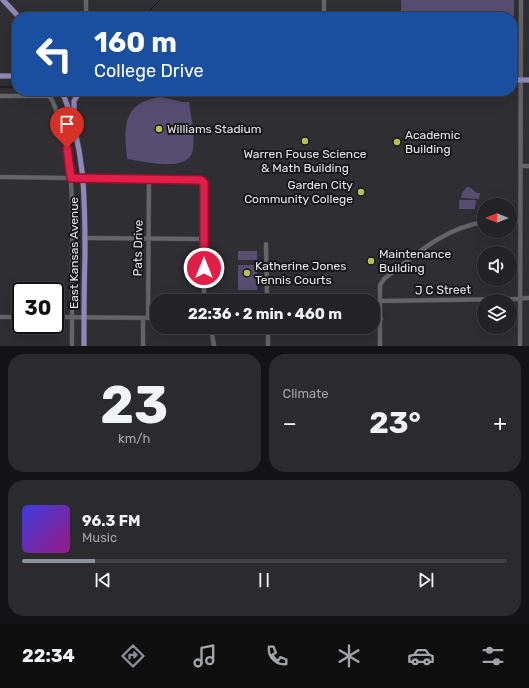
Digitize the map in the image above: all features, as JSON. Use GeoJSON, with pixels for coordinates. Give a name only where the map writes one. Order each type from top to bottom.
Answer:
{"type":"FeatureCollection","features":[{"type":"Feature","properties":{"kind":"main road"},"geometry":{"type":"LineString","coordinates":[[3,0],[14,12]]}},
{"type":"Feature","properties":{"kind":"main road"},"geometry":{"type":"LineString","coordinates":[[0,76],[12,76]]}},
{"type":"Feature","properties":{"kind":"main road"},"geometry":{"type":"LineString","coordinates":[[517,80],[529,80]]}},
{"type":"Feature","properties":{"kind":"main road","name":"East Kansas Avenue"},"geometry":{"type":"LineString","coordinates":[[64,96],[74,122],[80,148],[84,178],[84,346]]}},
{"type":"Feature","properties":{"kind":"main road"},"geometry":{"type":"LineString","coordinates":[[74,122],[74,101],[77,96]]}},
{"type":"Feature","properties":{"kind":"street"},"geometry":{"type":"LineString","coordinates":[[86,0],[86,12]]}},
{"type":"Feature","properties":{"kind":"street"},"geometry":{"type":"LineString","coordinates":[[324,0],[324,12]]}},
{"type":"Feature","properties":{"kind":"street"},"geometry":{"type":"LineString","coordinates":[[520,346],[521,0]]}},
{"type":"Feature","properties":{"kind":"street"},"geometry":{"type":"LineString","coordinates":[[0,96],[48,96],[51,98],[64,135],[71,178],[73,205],[72,346]]}},
{"type":"Feature","properties":{"kind":"street"},"geometry":{"type":"LineString","coordinates":[[521,166],[529,166]]}},
{"type":"Feature","properties":{"kind":"street"},"geometry":{"type":"LineString","coordinates":[[0,177],[201,180],[204,183],[204,294]]}},
{"type":"Feature","properties":{"kind":"street","name":"Pats Drive"},"geometry":{"type":"LineString","coordinates":[[143,346],[146,318],[149,239],[149,179]]}},
{"type":"Feature","properties":{"kind":"street"},"geometry":{"type":"LineString","coordinates":[[380,294],[380,285],[384,279],[420,251],[455,230],[477,224]]}},
{"type":"Feature","properties":{"kind":"street"},"geometry":{"type":"LineString","coordinates":[[85,238],[204,239]]}},
{"type":"Feature","properties":{"kind":"street"},"geometry":{"type":"LineString","coordinates":[[266,244],[267,294]]}},
{"type":"Feature","properties":{"kind":"street","name":"J C Street"},"geometry":{"type":"LineString","coordinates":[[380,300],[529,298]]}},
{"type":"Feature","properties":{"kind":"street"},"geometry":{"type":"LineString","coordinates":[[0,317],[12,317]]}},
{"type":"Feature","properties":{"kind":"street"},"geometry":{"type":"LineString","coordinates":[[64,317],[150,318]]}},
{"type":"Feature","properties":{"kind":"street"},"geometry":{"type":"LineString","coordinates":[[212,334],[214,346]]}},
{"type":"Feature","properties":{"kind":"street"},"geometry":{"type":"LineString","coordinates":[[268,334],[268,346]]}},
{"type":"Feature","properties":{"kind":"street"},"geometry":{"type":"LineString","coordinates":[[380,334],[380,346]]}},
{"type":"Feature","properties":{"kind":"shaded area"},"geometry":{"type":"Polygon","coordinates":[[[401,0],[514,0],[514,12],[401,12],[401,0]]]}},
{"type":"Feature","properties":{"kind":"shaded area","name":"Williams Stadium"},"geometry":{"type":"Polygon","coordinates":[[[161,97],[189,102],[194,137],[193,149],[190,157],[175,164],[127,159],[126,127],[132,110],[139,104],[161,97]]]}},
{"type":"Feature","properties":{"kind":"shaded area"},"geometry":{"type":"Polygon","coordinates":[[[467,187],[469,187],[477,193],[480,193],[479,198],[477,199],[461,198],[462,193],[467,187]]]}},
{"type":"Feature","properties":{"kind":"shaded area"},"geometry":{"type":"Polygon","coordinates":[[[459,200],[476,200],[475,209],[459,209],[459,200]]]}},
{"type":"Feature","properties":{"kind":"shaded area"},"geometry":{"type":"Polygon","coordinates":[[[238,251],[257,251],[257,260],[238,260],[238,251]]]}},
{"type":"Feature","properties":{"kind":"shaded area","name":"Katherine Jones Tennis Courts"},"geometry":{"type":"Polygon","coordinates":[[[238,265],[257,265],[257,290],[238,290],[238,265]]]}},
{"type":"Feature","properties":{"kind":"waterway"},"geometry":{"type":"LineString","coordinates":[[148,12],[160,0]]}},
{"type":"Feature","properties":{"kind":"waterway"},"geometry":{"type":"LineString","coordinates":[[0,87],[12,87]]}},
{"type":"Feature","properties":{"kind":"place","name":"Williams Stadium"},"geometry":{"type":"Point","coordinates":[159,129]}},
{"type":"Feature","properties":{"kind":"place","name":"Warren Fouse Science & Math Building"},"geometry":{"type":"Point","coordinates":[305,141]}},
{"type":"Feature","properties":{"kind":"place","name":"Academic Building"},"geometry":{"type":"Point","coordinates":[397,142]}},
{"type":"Feature","properties":{"kind":"place","name":"Garden City Community College"},"geometry":{"type":"Point","coordinates":[361,192]}},
{"type":"Feature","properties":{"kind":"place","name":"Maintenance Building"},"geometry":{"type":"Point","coordinates":[371,261]}},
{"type":"Feature","properties":{"kind":"place","name":"Katherine Jones Tennis Courts"},"geometry":{"type":"Point","coordinates":[247,273]}},
{"type":"Feature","properties":{"kind":"route"},"geometry":{"type":"LineString","coordinates":[[67,148],[71,178],[197,179],[204,182],[204,268]]}}]}
